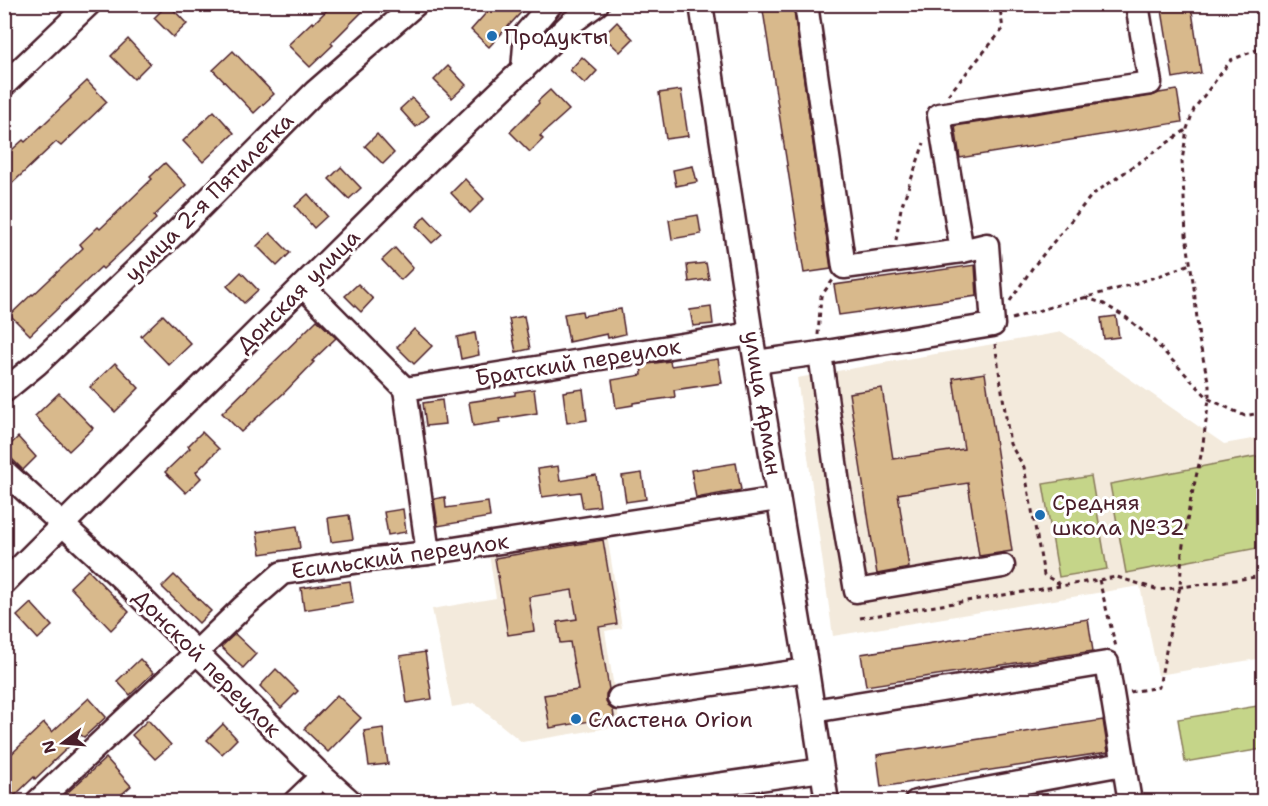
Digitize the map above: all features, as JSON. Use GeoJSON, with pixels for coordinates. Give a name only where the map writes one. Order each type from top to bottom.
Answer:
{"type":"FeatureCollection","features":[{"type":"Feature","properties":{"kind":"street"},"geometry":{"type":"LineString","coordinates":[[4,85],[89,4]]}},
{"type":"Feature","properties":{"kind":"street","name":"улица 2-я Пятилетка"},"geometry":{"type":"LineString","coordinates":[[4,391],[37,364],[177,231],[315,92],[416,4]]}},
{"type":"Feature","properties":{"kind":"street"},"geometry":{"type":"LineString","coordinates":[[523,70],[526,33],[551,4]]}},
{"type":"Feature","properties":{"kind":"street","name":"Донская улица"},"geometry":{"type":"LineString","coordinates":[[4,582],[571,23],[597,4]]}},
{"type":"Feature","properties":{"kind":"street","name":"улица Арман"},"geometry":{"type":"LineString","coordinates":[[700,4],[827,801]]}},
{"type":"Feature","properties":{"kind":"street"},"geometry":{"type":"LineString","coordinates":[[756,362],[993,325],[987,245],[962,251],[844,267],[806,4]]}},
{"type":"Feature","properties":{"kind":"street"},"geometry":{"type":"LineString","coordinates":[[962,251],[939,115],[1150,83],[1137,4]]}},
{"type":"Feature","properties":{"kind":"street"},"geometry":{"type":"LineString","coordinates":[[303,286],[405,389],[428,553]]}},
{"type":"Feature","properties":{"kind":"street","name":"Братский переулок"},"geometry":{"type":"LineString","coordinates":[[405,389],[751,334]]}},
{"type":"Feature","properties":{"kind":"street"},"geometry":{"type":"LineString","coordinates":[[820,353],[856,591],[1003,566]]}},
{"type":"Feature","properties":{"kind":"street","name":"Донской переулок"},"geometry":{"type":"LineString","coordinates":[[4,471],[121,578],[322,776],[351,801]]}},
{"type":"Feature","properties":{"kind":"street","name":"Есильский переулок"},"geometry":{"type":"LineString","coordinates":[[37,801],[282,573],[778,499]]}},
{"type":"Feature","properties":{"kind":"street"},"geometry":{"type":"LineString","coordinates":[[813,711],[1107,663],[1130,801]]}},
{"type":"Feature","properties":{"kind":"street"},"geometry":{"type":"LineString","coordinates":[[619,698],[807,670]]}},
{"type":"Feature","properties":{"kind":"street"},"geometry":{"type":"LineString","coordinates":[[916,801],[1123,764]]}},
{"type":"Feature","properties":{"kind":"street"},"geometry":{"type":"LineString","coordinates":[[597,801],[822,770]]}},
{"type":"Feature","properties":{"kind":"street"},"geometry":{"type":"LineString","coordinates":[[295,801],[322,776]]}},
{"type":"Feature","properties":{"kind":"path"},"geometry":{"type":"LineString","coordinates":[[1207,425],[1209,386],[1198,340],[1186,235],[1182,161],[1187,129],[1194,109],[1231,60],[1263,47]]}},
{"type":"Feature","properties":{"kind":"path"},"geometry":{"type":"LineString","coordinates":[[1063,586],[1044,575],[1023,466],[1010,444],[993,325],[1033,267],[1092,195],[1187,129]]}},
{"type":"Feature","properties":{"kind":"path"},"geometry":{"type":"LineString","coordinates":[[993,325],[1190,264]]}},
{"type":"Feature","properties":{"kind":"path"},"geometry":{"type":"LineString","coordinates":[[820,353],[817,330],[821,296],[844,267]]}},
{"type":"Feature","properties":{"kind":"path"},"geometry":{"type":"LineString","coordinates":[[1085,297],[1104,304],[1127,318],[1154,340],[1209,399],[1245,416],[1263,412]]}},
{"type":"Feature","properties":{"kind":"path"},"geometry":{"type":"LineString","coordinates":[[1128,692],[1159,687],[1180,587],[1182,551],[1202,451],[1209,399]]}},
{"type":"Feature","properties":{"kind":"path"},"geometry":{"type":"LineString","coordinates":[[860,618],[1117,578],[1159,590],[1263,576]]}},
{"type":"Feature","properties":{"kind":"path"},"geometry":{"type":"LineString","coordinates":[[1099,580],[1117,650]]}},
{"type":"Feature","properties":{"kind":"shaded area","name":"Средняя школа №32"},"geometry":{"type":"Polygon","coordinates":[[[1062,332],[1224,444],[1263,437],[1263,658],[1158,675],[1140,586],[833,636],[797,378],[1062,332]]]}},
{"type":"Feature","properties":{"kind":"shaded area"},"geometry":{"type":"Polygon","coordinates":[[[607,535],[622,628],[605,631],[620,726],[522,742],[474,703],[452,707],[432,609],[496,598],[489,554],[607,535]]]}},
{"type":"Feature","properties":{"kind":"green space"},"geometry":{"type":"Polygon","coordinates":[[[1263,455],[1263,547],[1126,573],[1110,484],[1263,455]]]}},
{"type":"Feature","properties":{"kind":"green space"},"geometry":{"type":"Polygon","coordinates":[[[1091,476],[1107,569],[1059,577],[1043,484],[1091,476]]]}},
{"type":"Feature","properties":{"kind":"green space"},"geometry":{"type":"Polygon","coordinates":[[[1257,706],[1263,749],[1185,762],[1178,719],[1257,706]]]}},
{"type":"Feature","properties":{"kind":"building"},"geometry":{"type":"Polygon","coordinates":[[[168,4],[187,24],[173,37],[154,18],[168,4]]]}},
{"type":"Feature","properties":{"kind":"building"},"geometry":{"type":"Polygon","coordinates":[[[333,4],[370,4],[310,67],[288,45],[333,4]]]}},
{"type":"Feature","properties":{"kind":"building"},"geometry":{"type":"Polygon","coordinates":[[[494,4],[529,4],[489,47],[471,30],[494,4]]]}},
{"type":"Feature","properties":{"kind":"building"},"geometry":{"type":"Polygon","coordinates":[[[762,4],[793,4],[831,269],[804,273],[762,4]]]}},
{"type":"Feature","properties":{"kind":"building"},"geometry":{"type":"Polygon","coordinates":[[[1161,4],[1191,4],[1201,73],[1173,78],[1161,4]]]}},
{"type":"Feature","properties":{"kind":"building"},"geometry":{"type":"Polygon","coordinates":[[[617,22],[633,39],[620,52],[603,36],[617,22]]]}},
{"type":"Feature","properties":{"kind":"building"},"geometry":{"type":"Polygon","coordinates":[[[128,39],[150,63],[134,79],[111,56],[128,39]]]}},
{"type":"Feature","properties":{"kind":"building"},"geometry":{"type":"Polygon","coordinates":[[[233,51],[274,94],[254,113],[213,70],[233,51]]]}},
{"type":"Feature","properties":{"kind":"building"},"geometry":{"type":"Polygon","coordinates":[[[582,57],[597,71],[585,84],[570,70],[582,57]]]}},
{"type":"Feature","properties":{"kind":"building"},"geometry":{"type":"Polygon","coordinates":[[[448,66],[466,85],[452,98],[434,80],[448,66]]]}},
{"type":"Feature","properties":{"kind":"building"},"geometry":{"type":"Polygon","coordinates":[[[87,81],[107,102],[61,146],[56,142],[4,191],[4,157],[23,140],[25,142],[87,81]]]}},
{"type":"Feature","properties":{"kind":"building"},"geometry":{"type":"Polygon","coordinates":[[[550,90],[569,110],[540,136],[543,139],[530,152],[510,132],[550,90]]]}},
{"type":"Feature","properties":{"kind":"building"},"geometry":{"type":"Polygon","coordinates":[[[681,90],[688,136],[666,139],[659,93],[681,90]]]}},
{"type":"Feature","properties":{"kind":"building"},"geometry":{"type":"Polygon","coordinates":[[[1177,90],[1182,122],[960,158],[955,126],[1152,96],[1177,90]]]}},
{"type":"Feature","properties":{"kind":"building"},"geometry":{"type":"Polygon","coordinates":[[[412,98],[429,116],[416,127],[400,109],[412,98]]]}},
{"type":"Feature","properties":{"kind":"building"},"geometry":{"type":"Polygon","coordinates":[[[214,111],[234,133],[203,162],[183,141],[214,111]]]}},
{"type":"Feature","properties":{"kind":"building"},"geometry":{"type":"Polygon","coordinates":[[[377,134],[394,153],[383,164],[365,146],[377,134]]]}},
{"type":"Feature","properties":{"kind":"building"},"geometry":{"type":"Polygon","coordinates":[[[165,163],[186,185],[154,216],[156,219],[103,269],[101,267],[30,335],[10,315],[83,248],[80,244],[98,227],[100,229],[152,179],[150,177],[165,163]]]}},
{"type":"Feature","properties":{"kind":"building"},"geometry":{"type":"Polygon","coordinates":[[[693,166],[697,182],[676,186],[673,170],[693,166]]]}},
{"type":"Feature","properties":{"kind":"building"},"geometry":{"type":"Polygon","coordinates":[[[341,167],[361,188],[349,199],[329,179],[341,167]]]}},
{"type":"Feature","properties":{"kind":"building"},"geometry":{"type":"Polygon","coordinates":[[[465,179],[484,199],[470,213],[451,193],[465,179]]]}},
{"type":"Feature","properties":{"kind":"building"},"geometry":{"type":"Polygon","coordinates":[[[308,194],[327,216],[314,228],[295,206],[308,194]]]}},
{"type":"Feature","properties":{"kind":"building"},"geometry":{"type":"Polygon","coordinates":[[[698,215],[701,234],[672,239],[669,220],[698,215]]]}},
{"type":"Feature","properties":{"kind":"building"},"geometry":{"type":"Polygon","coordinates":[[[425,216],[442,234],[432,243],[416,226],[425,216]]]}},
{"type":"Feature","properties":{"kind":"building"},"geometry":{"type":"Polygon","coordinates":[[[270,233],[290,253],[277,266],[257,246],[270,233]]]}},
{"type":"Feature","properties":{"kind":"building"},"geometry":{"type":"Polygon","coordinates":[[[395,248],[413,268],[401,280],[382,260],[395,248]]]}},
{"type":"Feature","properties":{"kind":"building"},"geometry":{"type":"Polygon","coordinates":[[[706,263],[709,279],[689,282],[687,265],[706,263]]]}},
{"type":"Feature","properties":{"kind":"building"},"geometry":{"type":"Polygon","coordinates":[[[975,265],[977,296],[839,315],[834,285],[975,265]]]}},
{"type":"Feature","properties":{"kind":"building"},"geometry":{"type":"Polygon","coordinates":[[[241,272],[258,290],[244,303],[227,286],[241,272]]]}},
{"type":"Feature","properties":{"kind":"building"},"geometry":{"type":"Polygon","coordinates":[[[358,284],[373,299],[361,312],[345,296],[358,284]]]}},
{"type":"Feature","properties":{"kind":"building"},"geometry":{"type":"Polygon","coordinates":[[[711,307],[713,324],[693,326],[690,310],[711,307]]]}},
{"type":"Feature","properties":{"kind":"building"},"geometry":{"type":"Polygon","coordinates":[[[621,309],[625,334],[608,338],[607,334],[569,342],[564,314],[582,311],[583,316],[621,309]]]}},
{"type":"Feature","properties":{"kind":"building"},"geometry":{"type":"Polygon","coordinates":[[[163,315],[191,344],[169,365],[141,336],[163,315]]]}},
{"type":"Feature","properties":{"kind":"building"},"geometry":{"type":"Polygon","coordinates":[[[524,316],[530,349],[516,352],[509,319],[524,316]]]}},
{"type":"Feature","properties":{"kind":"building"},"geometry":{"type":"Polygon","coordinates":[[[1116,316],[1119,337],[1104,339],[1101,318],[1116,316]]]}},
{"type":"Feature","properties":{"kind":"building"},"geometry":{"type":"Polygon","coordinates":[[[317,320],[336,338],[285,392],[241,432],[222,413],[317,320]]]}},
{"type":"Feature","properties":{"kind":"building"},"geometry":{"type":"Polygon","coordinates":[[[414,329],[432,346],[414,364],[397,347],[414,329]]]}},
{"type":"Feature","properties":{"kind":"building"},"geometry":{"type":"Polygon","coordinates":[[[475,333],[479,355],[461,359],[457,337],[475,333]]]}},
{"type":"Feature","properties":{"kind":"building"},"geometry":{"type":"Polygon","coordinates":[[[718,359],[722,383],[674,390],[675,397],[616,408],[612,380],[642,375],[641,365],[670,361],[671,366],[718,359]]]}},
{"type":"Feature","properties":{"kind":"building"},"geometry":{"type":"Polygon","coordinates":[[[115,363],[139,388],[115,412],[90,387],[115,363]]]}},
{"type":"Feature","properties":{"kind":"building"},"geometry":{"type":"Polygon","coordinates":[[[985,373],[1012,551],[979,556],[968,483],[898,494],[909,568],[877,574],[849,393],[882,388],[893,459],[964,449],[953,378],[985,373]]]}},
{"type":"Feature","properties":{"kind":"building"},"geometry":{"type":"Polygon","coordinates":[[[534,389],[537,413],[473,426],[469,402],[515,395],[515,392],[534,389]]]}},
{"type":"Feature","properties":{"kind":"building"},"geometry":{"type":"Polygon","coordinates":[[[583,389],[587,420],[567,423],[563,392],[583,389]]]}},
{"type":"Feature","properties":{"kind":"building"},"geometry":{"type":"Polygon","coordinates":[[[59,393],[93,428],[69,451],[35,416],[59,393]]]}},
{"type":"Feature","properties":{"kind":"building"},"geometry":{"type":"Polygon","coordinates":[[[442,400],[445,424],[426,426],[423,403],[442,400]]]}},
{"type":"Feature","properties":{"kind":"building"},"geometry":{"type":"Polygon","coordinates":[[[202,432],[219,449],[196,472],[201,478],[186,493],[165,472],[190,448],[188,446],[202,432]]]}},
{"type":"Feature","properties":{"kind":"building"},"geometry":{"type":"Polygon","coordinates":[[[18,437],[36,457],[23,470],[4,451],[18,437]]]}},
{"type":"Feature","properties":{"kind":"building"},"geometry":{"type":"Polygon","coordinates":[[[736,463],[741,490],[696,498],[691,470],[736,463]]]}},
{"type":"Feature","properties":{"kind":"building"},"geometry":{"type":"Polygon","coordinates":[[[558,466],[560,481],[596,475],[600,506],[583,508],[580,492],[542,497],[538,469],[558,466]]]}},
{"type":"Feature","properties":{"kind":"building"},"geometry":{"type":"Polygon","coordinates":[[[642,473],[646,499],[626,502],[622,476],[642,473]]]}},
{"type":"Feature","properties":{"kind":"building"},"geometry":{"type":"Polygon","coordinates":[[[445,497],[446,508],[488,502],[490,517],[438,526],[434,499],[445,497]]]}},
{"type":"Feature","properties":{"kind":"building"},"geometry":{"type":"Polygon","coordinates":[[[403,509],[406,532],[388,535],[384,512],[403,509]]]}},
{"type":"Feature","properties":{"kind":"building"},"geometry":{"type":"Polygon","coordinates":[[[349,515],[353,539],[331,542],[328,518],[349,515]]]}},
{"type":"Feature","properties":{"kind":"building"},"geometry":{"type":"Polygon","coordinates":[[[297,526],[300,548],[261,554],[257,532],[297,526]]]}},
{"type":"Feature","properties":{"kind":"building"},"geometry":{"type":"Polygon","coordinates":[[[603,540],[617,624],[599,627],[609,689],[606,701],[613,710],[614,717],[550,728],[544,695],[578,690],[570,642],[560,643],[557,622],[577,619],[572,590],[529,597],[534,631],[508,635],[495,558],[603,540]]]}},
{"type":"Feature","properties":{"kind":"building"},"geometry":{"type":"Polygon","coordinates":[[[88,570],[129,612],[111,630],[70,587],[88,570]]]}},
{"type":"Feature","properties":{"kind":"building"},"geometry":{"type":"Polygon","coordinates":[[[174,575],[211,611],[199,623],[162,587],[174,575]]]}},
{"type":"Feature","properties":{"kind":"building"},"geometry":{"type":"Polygon","coordinates":[[[350,581],[353,602],[304,610],[301,588],[350,581]]]}},
{"type":"Feature","properties":{"kind":"building"},"geometry":{"type":"Polygon","coordinates":[[[31,603],[52,626],[38,639],[17,616],[31,603]]]}},
{"type":"Feature","properties":{"kind":"building"},"geometry":{"type":"Polygon","coordinates":[[[1088,619],[1093,651],[866,686],[861,654],[1088,619]]]}},
{"type":"Feature","properties":{"kind":"building"},"geometry":{"type":"Polygon","coordinates":[[[235,634],[256,654],[243,668],[221,647],[235,634]]]}},
{"type":"Feature","properties":{"kind":"building"},"geometry":{"type":"Polygon","coordinates":[[[425,652],[432,699],[407,703],[400,656],[425,652]]]}},
{"type":"Feature","properties":{"kind":"building"},"geometry":{"type":"Polygon","coordinates":[[[140,659],[153,673],[130,695],[117,681],[140,659]]]}},
{"type":"Feature","properties":{"kind":"building"},"geometry":{"type":"Polygon","coordinates":[[[276,669],[298,691],[281,708],[260,686],[276,669]]]}},
{"type":"Feature","properties":{"kind":"building"},"geometry":{"type":"Polygon","coordinates":[[[337,695],[361,718],[328,752],[304,729],[337,695]]]}},
{"type":"Feature","properties":{"kind":"building"},"geometry":{"type":"Polygon","coordinates":[[[89,698],[106,717],[84,737],[81,735],[9,801],[4,801],[4,761],[44,723],[52,732],[89,698]]]}},
{"type":"Feature","properties":{"kind":"building"},"geometry":{"type":"Polygon","coordinates":[[[148,720],[171,745],[155,759],[132,735],[148,720]]]}},
{"type":"Feature","properties":{"kind":"building"},"geometry":{"type":"Polygon","coordinates":[[[1103,720],[1108,752],[881,787],[877,755],[1103,720]]]}},
{"type":"Feature","properties":{"kind":"building"},"geometry":{"type":"Polygon","coordinates":[[[223,724],[237,739],[222,754],[207,740],[223,724]]]}},
{"type":"Feature","properties":{"kind":"building"},"geometry":{"type":"Polygon","coordinates":[[[383,728],[388,764],[369,766],[364,731],[383,728]]]}},
{"type":"Feature","properties":{"kind":"building"},"geometry":{"type":"Polygon","coordinates":[[[106,758],[131,786],[114,801],[58,801],[106,758]]]}},
{"type":"Feature","properties":{"kind":"place","name":"Продукты"},"geometry":{"type":"Point","coordinates":[492,36]}},
{"type":"Feature","properties":{"kind":"place","name":"Средняя школа №32"},"geometry":{"type":"Point","coordinates":[1040,515]}},
{"type":"Feature","properties":{"kind":"place","name":"Сластена Orion"},"geometry":{"type":"Point","coordinates":[576,719]}}]}
